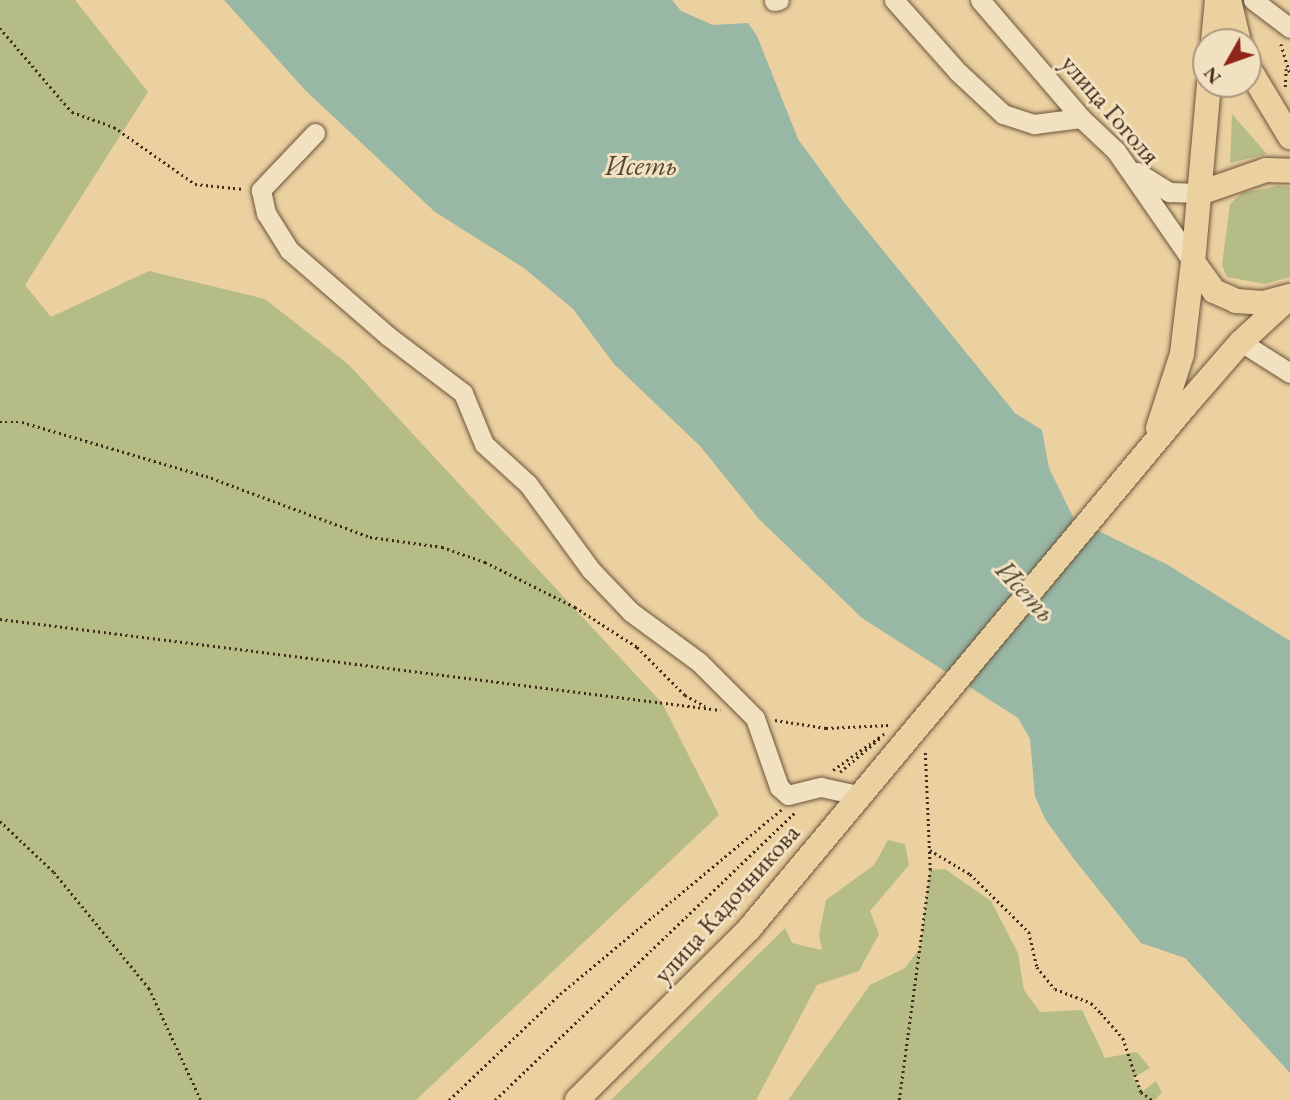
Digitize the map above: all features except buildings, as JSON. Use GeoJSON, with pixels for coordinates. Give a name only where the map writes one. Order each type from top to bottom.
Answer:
{"type":"FeatureCollection","features":[{"type":"Feature","properties":{"kind":"main road"},"geometry":{"type":"LineString","coordinates":[[1214,28],[1217,0]]}},
{"type":"Feature","properties":{"kind":"main road"},"geometry":{"type":"LineString","coordinates":[[1229,0],[1236,28]]}},
{"type":"Feature","properties":{"kind":"main road"},"geometry":{"type":"LineString","coordinates":[[1262,90],[1290,137]]}},
{"type":"Feature","properties":{"kind":"main road"},"geometry":{"type":"LineString","coordinates":[[1124,483],[1156,433],[1176,380],[1193,262],[1208,98]]}},
{"type":"Feature","properties":{"kind":"main road"},"geometry":{"type":"LineString","coordinates":[[1200,193],[1257,172],[1290,171]]}},
{"type":"Feature","properties":{"kind":"main road"},"geometry":{"type":"LineString","coordinates":[[1193,262],[1214,291],[1236,301],[1263,303],[1290,296]]}},
{"type":"Feature","properties":{"kind":"main road"},"geometry":{"type":"LineString","coordinates":[[1124,483],[1241,342],[1290,296]]}},
{"type":"Feature","properties":{"kind":"main road","name":"улица Кадочникова"},"geometry":{"type":"LineString","coordinates":[[577,1100],[714,967],[862,796],[1124,483]]}},
{"type":"Feature","properties":{"kind":"street"},"geometry":{"type":"LineString","coordinates":[[894,0],[958,72],[1003,114],[1034,124],[1081,118]]}},
{"type":"Feature","properties":{"kind":"street","name":"улица Гоголя"},"geometry":{"type":"LineString","coordinates":[[980,0],[1081,118],[1116,151],[1193,262]]}},
{"type":"Feature","properties":{"kind":"street"},"geometry":{"type":"LineString","coordinates":[[1253,0],[1290,28]]}},
{"type":"Feature","properties":{"kind":"street"},"geometry":{"type":"LineString","coordinates":[[315,133],[261,190],[266,213],[289,250],[388,337],[463,393],[484,444],[528,484],[591,570],[631,612],[699,662],[755,718],[779,787],[788,795],[812,790],[862,796]]}},
{"type":"Feature","properties":{"kind":"street"},"geometry":{"type":"LineString","coordinates":[[1116,151],[1140,174],[1170,192],[1200,193]]}},
{"type":"Feature","properties":{"kind":"street"},"geometry":{"type":"LineString","coordinates":[[1241,342],[1290,373]]}},
{"type":"Feature","properties":{"kind":"path"},"geometry":{"type":"LineString","coordinates":[[0,27],[72,112],[114,127],[195,184],[212,189],[261,190]]}},
{"type":"Feature","properties":{"kind":"path"},"geometry":{"type":"LineString","coordinates":[[0,422],[22,422],[206,476],[370,537],[442,547],[485,562],[575,607],[637,648],[685,695],[708,707]]}},
{"type":"Feature","properties":{"kind":"path"},"geometry":{"type":"LineString","coordinates":[[0,619],[708,707],[755,718],[910,737]]}},
{"type":"Feature","properties":{"kind":"path"},"geometry":{"type":"LineString","coordinates":[[449,1100],[560,994],[812,790],[910,737]]}},
{"type":"Feature","properties":{"kind":"path"},"geometry":{"type":"LineString","coordinates":[[495,1100],[812,790],[910,737]]}},
{"type":"Feature","properties":{"kind":"path"},"geometry":{"type":"LineString","coordinates":[[899,1100],[930,849],[910,737]]}},
{"type":"Feature","properties":{"kind":"path"},"geometry":{"type":"LineString","coordinates":[[0,821],[54,872],[149,988],[201,1100]]}},
{"type":"Feature","properties":{"kind":"path"},"geometry":{"type":"LineString","coordinates":[[930,849],[970,874],[1029,932],[1037,967],[1055,989],[1091,1003],[1108,1021],[1123,1038],[1141,1092],[1152,1100]]}},
{"type":"Feature","properties":{"kind":"green space"},"geometry":{"type":"Polygon","coordinates":[[[0,0],[75,0],[148,92],[25,285],[51,317],[149,271],[265,299],[349,365],[662,703],[719,815],[416,1100],[0,1100],[0,0]]]}},
{"type":"Feature","properties":{"kind":"green space"},"geometry":{"type":"Polygon","coordinates":[[[1232,114],[1267,154],[1230,163],[1232,114]]]}},
{"type":"Feature","properties":{"kind":"green space"},"geometry":{"type":"Polygon","coordinates":[[[1278,186],[1290,187],[1290,277],[1265,284],[1227,277],[1222,265],[1230,204],[1242,193],[1278,186]]]}},
{"type":"Feature","properties":{"kind":"green space"},"geometry":{"type":"Polygon","coordinates":[[[888,840],[905,844],[909,865],[870,911],[879,934],[859,971],[817,985],[756,1100],[611,1100],[785,928],[792,943],[822,950],[819,935],[826,900],[874,865],[888,840]]]}},
{"type":"Feature","properties":{"kind":"green space"},"geometry":{"type":"Polygon","coordinates":[[[945,869],[991,901],[1018,953],[1024,990],[1040,1012],[1082,1010],[1105,1058],[1137,1052],[1150,1068],[1133,1078],[1143,1091],[1156,1081],[1162,1092],[1155,1100],[788,1100],[870,985],[905,968],[920,948],[930,870],[945,869]]]}},
{"type":"Feature","properties":{"kind":"water","name":"Исеть"},"geometry":{"type":"Polygon","coordinates":[[[224,0],[672,0],[681,11],[713,25],[748,23],[757,36],[798,139],[843,201],[1015,413],[1042,430],[1049,468],[1074,519],[1168,565],[1290,641],[1290,1073],[1185,958],[1141,943],[1074,859],[1045,819],[1035,796],[1030,739],[1018,718],[862,618],[759,519],[700,446],[614,364],[573,309],[524,268],[435,212],[305,90],[224,0]]]}}]}
